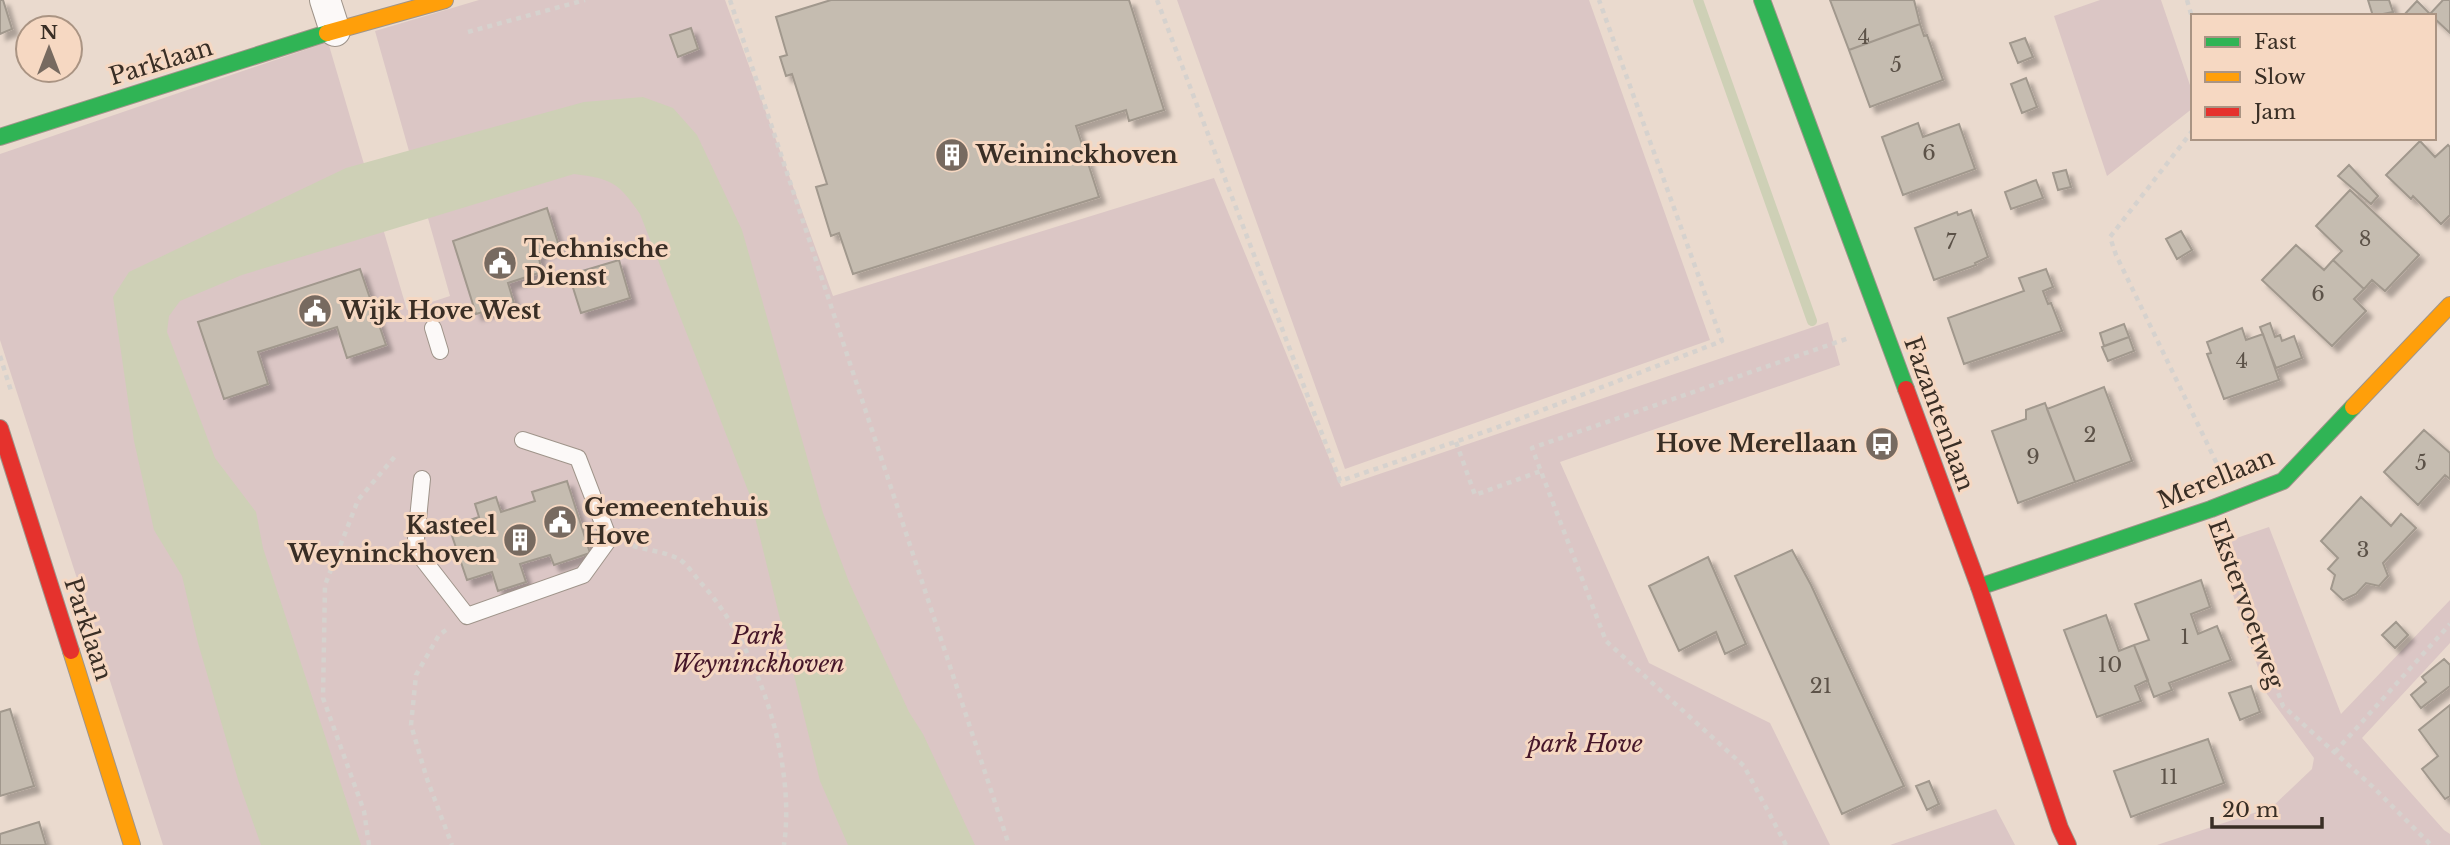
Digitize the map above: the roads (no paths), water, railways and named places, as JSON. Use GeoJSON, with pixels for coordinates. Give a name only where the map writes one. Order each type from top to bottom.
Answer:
{"type":"FeatureCollection","features":[{"type":"Feature","properties":{"kind":"street"},"geometry":{"type":"LineString","coordinates":[[325,0],[335,32]]}},
{"type":"Feature","properties":{"kind":"street","name":"Parklaan"},"geometry":{"type":"LineString","coordinates":[[0,136],[446,0]]}},
{"type":"Feature","properties":{"kind":"street","name":"Fazantenlaan"},"geometry":{"type":"LineString","coordinates":[[1762,0],[1979,587],[2068,845]]}},
{"type":"Feature","properties":{"kind":"street","name":"Merellaan"},"geometry":{"type":"LineString","coordinates":[[1979,587],[2235,501],[2283,481],[2450,305]]}},
{"type":"Feature","properties":{"kind":"street","name":"Parklaan"},"geometry":{"type":"LineString","coordinates":[[0,428],[132,845]]}},
{"type":"Feature","properties":{"kind":"lane"},"geometry":{"type":"LineString","coordinates":[[433,328],[440,351]]}},
{"type":"Feature","properties":{"kind":"lane"},"geometry":{"type":"LineString","coordinates":[[422,479],[415,549],[467,616],[583,576],[609,539],[578,458],[523,440]]}},
{"type":"Feature","properties":{"kind":"waterway"},"geometry":{"type":"LineString","coordinates":[[1698,0],[1812,321]]}},
{"type":"Feature","properties":{"kind":"place","name":"Weininckhoven"},"geometry":{"type":"Point","coordinates":[952,155]}},
{"type":"Feature","properties":{"kind":"place","name":"Technische Dienst"},"geometry":{"type":"Point","coordinates":[500,263]}},
{"type":"Feature","properties":{"kind":"place","name":"Wijk Hove West"},"geometry":{"type":"Point","coordinates":[315,311]}},
{"type":"Feature","properties":{"kind":"place","name":"Hove Merellaan"},"geometry":{"type":"Point","coordinates":[1882,444]}},
{"type":"Feature","properties":{"kind":"place","name":"Gemeentehuis Hove"},"geometry":{"type":"Point","coordinates":[560,522]}},
{"type":"Feature","properties":{"kind":"place","name":"Kasteel Weyninckhoven"},"geometry":{"type":"Point","coordinates":[520,540]}},
{"type":"Feature","properties":{"kind":"park label","name":"Park Weyninckhoven"},"geometry":{"type":"Point","coordinates":[758,650]}},
{"type":"Feature","properties":{"kind":"park label","name":"park Hove"},"geometry":{"type":"Point","coordinates":[1585,744]}}]}
